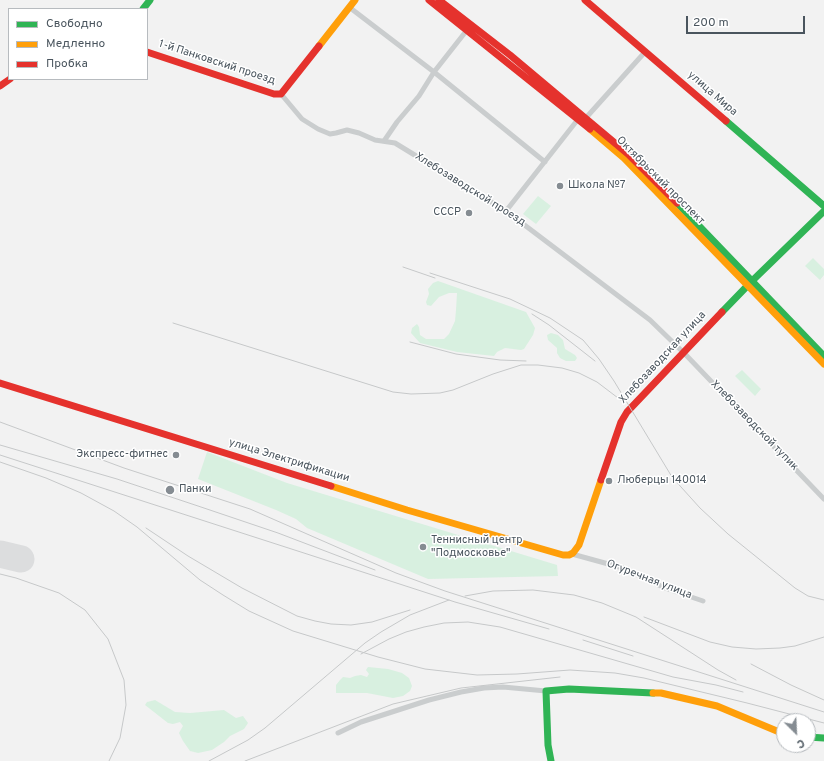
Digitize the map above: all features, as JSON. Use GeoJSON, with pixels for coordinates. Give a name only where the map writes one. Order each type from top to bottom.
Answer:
{"type":"FeatureCollection","features":[{"type":"Feature","properties":{"kind":"main road"},"geometry":{"type":"LineString","coordinates":[[144,8],[150,0]]}},
{"type":"Feature","properties":{"kind":"main road"},"geometry":{"type":"LineString","coordinates":[[281,94],[355,0]]}},
{"type":"Feature","properties":{"kind":"main road","name":"Октябрьский проспект"},"geometry":{"type":"LineString","coordinates":[[429,0],[582,118]]}},
{"type":"Feature","properties":{"kind":"main road","name":"Октябрьский проспект"},"geometry":{"type":"LineString","coordinates":[[440,0],[510,55],[582,118],[824,356]]}},
{"type":"Feature","properties":{"kind":"main road","name":"улица Мира"},"geometry":{"type":"LineString","coordinates":[[585,0],[824,206]]}},
{"type":"Feature","properties":{"kind":"main road","name":"1-й Панковский проезд"},"geometry":{"type":"LineString","coordinates":[[148,52],[274,94],[281,94]]}},
{"type":"Feature","properties":{"kind":"main road"},"geometry":{"type":"LineString","coordinates":[[0,86],[9,80]]}},
{"type":"Feature","properties":{"kind":"main road","name":"Хлебозаводская улица"},"geometry":{"type":"LineString","coordinates":[[572,554],[579,545],[621,422],[630,407],[750,283],[824,211]]}},
{"type":"Feature","properties":{"kind":"main road","name":"Октябрьский проспект"},"geometry":{"type":"LineString","coordinates":[[750,283],[824,364]]}},
{"type":"Feature","properties":{"kind":"main road","name":"улица Электрификации"},"geometry":{"type":"LineString","coordinates":[[0,383],[407,510],[563,555],[572,554]]}},
{"type":"Feature","properties":{"kind":"main road"},"geometry":{"type":"LineString","coordinates":[[551,761],[548,744],[546,691],[569,689],[661,693],[717,706],[776,731]]}},
{"type":"Feature","properties":{"kind":"street"},"geometry":{"type":"LineString","coordinates":[[349,7],[434,72],[545,162]]}},
{"type":"Feature","properties":{"kind":"street"},"geometry":{"type":"LineString","coordinates":[[384,141],[396,123],[419,96],[434,72],[467,30]]}},
{"type":"Feature","properties":{"kind":"street"},"geometry":{"type":"LineString","coordinates":[[506,211],[582,118],[645,52]]}},
{"type":"Feature","properties":{"kind":"street","name":"Хлебозаводской проезд"},"geometry":{"type":"LineString","coordinates":[[281,94],[302,119],[318,129],[330,134],[347,130],[359,133],[375,140],[395,143],[506,211],[650,320],[683,352]]}},
{"type":"Feature","properties":{"kind":"street","name":"Хлебозаводской тупик"},"geometry":{"type":"LineString","coordinates":[[683,352],[824,499]]}},
{"type":"Feature","properties":{"kind":"street","name":"Огуречная улица"},"geometry":{"type":"LineString","coordinates":[[572,554],[622,568],[665,588],[703,601]]}},
{"type":"Feature","properties":{"kind":"street"},"geometry":{"type":"LineString","coordinates":[[338,732],[361,722],[429,700],[461,692],[504,687],[546,691]]}},
{"type":"Feature","properties":{"kind":"green space"},"geometry":{"type":"Polygon","coordinates":[[[538,196],[551,206],[536,224],[523,214],[538,196]]]}},
{"type":"Feature","properties":{"kind":"green space"},"geometry":{"type":"Polygon","coordinates":[[[813,258],[824,269],[824,275],[820,280],[805,266],[813,258]]]}},
{"type":"Feature","properties":{"kind":"green space"},"geometry":{"type":"Polygon","coordinates":[[[438,281],[526,312],[535,328],[533,335],[524,349],[505,348],[497,352],[494,356],[457,352],[420,343],[411,333],[412,328],[417,324],[420,335],[426,339],[444,339],[449,334],[455,321],[457,293],[449,293],[439,297],[431,306],[427,305],[426,302],[429,294],[428,289],[433,283],[438,281]]]}},
{"type":"Feature","properties":{"kind":"green space"},"geometry":{"type":"Polygon","coordinates":[[[551,333],[558,335],[563,340],[565,349],[577,358],[575,361],[566,361],[560,358],[557,353],[557,348],[548,340],[547,335],[551,333]]]}},
{"type":"Feature","properties":{"kind":"green space"},"geometry":{"type":"Polygon","coordinates":[[[742,370],[761,389],[755,396],[735,376],[742,370]]]}},
{"type":"Feature","properties":{"kind":"green space","name":"Теннисный центр \"Подмосковье\""},"geometry":{"type":"Polygon","coordinates":[[[207,452],[287,483],[557,565],[558,576],[428,579],[307,528],[296,519],[276,510],[198,479],[207,452]]]}},
{"type":"Feature","properties":{"kind":"green space"},"geometry":{"type":"Polygon","coordinates":[[[368,667],[388,669],[402,673],[409,678],[412,686],[410,691],[403,696],[393,698],[367,693],[336,693],[336,685],[343,677],[350,678],[361,675],[367,677],[369,674],[366,670],[368,667]]]}},
{"type":"Feature","properties":{"kind":"green space"},"geometry":{"type":"Polygon","coordinates":[[[155,700],[175,712],[190,713],[224,710],[236,718],[243,716],[248,723],[244,729],[230,736],[212,750],[198,753],[190,751],[183,741],[179,733],[183,726],[180,722],[173,724],[168,723],[145,705],[147,702],[155,700]]]}},
{"type":"Feature","properties":{"kind":"runway"},"geometry":{"type":"LineString","coordinates":[[0,554],[21,559]]}},
{"type":"Feature","properties":{"kind":"railway"},"geometry":{"type":"LineString","coordinates":[[403,267],[435,278]]}},
{"type":"Feature","properties":{"kind":"railway"},"geometry":{"type":"LineString","coordinates":[[430,273],[510,299],[550,318],[583,340],[599,359],[614,381],[672,477],[700,508],[728,534],[795,588],[808,596],[824,600]]}},
{"type":"Feature","properties":{"kind":"railway"},"geometry":{"type":"LineString","coordinates":[[532,314],[549,325],[595,361]]}},
{"type":"Feature","properties":{"kind":"railway"},"geometry":{"type":"LineString","coordinates":[[173,323],[393,392],[411,394],[440,393],[453,390],[493,374],[521,365],[538,365],[562,368],[579,373],[597,382],[622,401]]}},
{"type":"Feature","properties":{"kind":"railway"},"geometry":{"type":"LineString","coordinates":[[410,342],[456,354],[500,360],[526,361]]}},
{"type":"Feature","properties":{"kind":"railway"},"geometry":{"type":"LineString","coordinates":[[0,422],[124,468],[250,509],[396,573],[445,591],[824,712]]}},
{"type":"Feature","properties":{"kind":"railway"},"geometry":{"type":"LineString","coordinates":[[0,445],[117,479],[278,533],[375,570]]}},
{"type":"Feature","properties":{"kind":"railway"},"geometry":{"type":"LineString","coordinates":[[0,455],[455,602],[549,629]]}},
{"type":"Feature","properties":{"kind":"railway"},"geometry":{"type":"LineString","coordinates":[[0,462],[46,478],[81,493],[114,511],[137,527],[200,580],[249,611],[293,631],[378,657],[425,669],[477,675],[570,670],[615,673],[644,678],[824,723]]}},
{"type":"Feature","properties":{"kind":"railway"},"geometry":{"type":"LineString","coordinates":[[146,528],[188,556],[242,588],[297,616],[331,624],[351,625],[372,622],[410,610]]}},
{"type":"Feature","properties":{"kind":"railway"},"geometry":{"type":"LineString","coordinates":[[0,574],[59,593],[85,610],[108,639],[124,680],[126,705],[120,738],[109,761]]}},
{"type":"Feature","properties":{"kind":"railway"},"geometry":{"type":"LineString","coordinates":[[465,596],[493,591],[533,590],[574,595],[602,603],[636,617],[736,680]]}},
{"type":"Feature","properties":{"kind":"railway"},"geometry":{"type":"LineString","coordinates":[[209,761],[248,740],[265,728],[365,643],[381,632],[410,615],[449,600]]}},
{"type":"Feature","properties":{"kind":"railway"},"geometry":{"type":"LineString","coordinates":[[644,617],[710,642],[732,647],[756,649],[780,648],[795,646],[824,637]]}},
{"type":"Feature","properties":{"kind":"railway"},"geometry":{"type":"LineString","coordinates":[[361,654],[406,632],[444,623],[468,622],[500,627],[673,677],[743,692]]}},
{"type":"Feature","properties":{"kind":"railway"},"geometry":{"type":"LineString","coordinates":[[583,640],[633,656]]}},
{"type":"Feature","properties":{"kind":"railway"},"geometry":{"type":"LineString","coordinates":[[751,664],[824,700]]}},
{"type":"Feature","properties":{"kind":"railway"},"geometry":{"type":"LineString","coordinates":[[245,761],[393,704],[461,688],[560,677]]}},
{"type":"Feature","properties":{"kind":"traffic: fast"},"geometry":{"type":"LineString","coordinates":[[144,8],[150,0]]}},
{"type":"Feature","properties":{"kind":"traffic: fast"},"geometry":{"type":"LineString","coordinates":[[726,121],[824,206]]}},
{"type":"Feature","properties":{"kind":"traffic: fast"},"geometry":{"type":"LineString","coordinates":[[677,203],[824,356]]}},
{"type":"Feature","properties":{"kind":"traffic: fast"},"geometry":{"type":"LineString","coordinates":[[722,312],[824,211]]}},
{"type":"Feature","properties":{"kind":"traffic: fast"},"geometry":{"type":"LineString","coordinates":[[551,761],[548,745],[546,691],[569,689],[653,693]]}},
{"type":"Feature","properties":{"kind":"traffic: fast"},"geometry":{"type":"LineString","coordinates":[[816,738],[824,738]]}},
{"type":"Feature","properties":{"kind":"traffic: slow"},"geometry":{"type":"LineString","coordinates":[[319,46],[355,0]]}},
{"type":"Feature","properties":{"kind":"traffic: slow"},"geometry":{"type":"LineString","coordinates":[[590,129],[624,158],[824,364]]}},
{"type":"Feature","properties":{"kind":"traffic: slow"},"geometry":{"type":"LineString","coordinates":[[331,486],[407,510],[563,555],[569,555],[573,553],[579,545],[601,480]]}},
{"type":"Feature","properties":{"kind":"traffic: slow"},"geometry":{"type":"LineString","coordinates":[[653,693],[661,693],[717,706],[776,731]]}},
{"type":"Feature","properties":{"kind":"traffic: jam"},"geometry":{"type":"LineString","coordinates":[[429,0],[590,129]]}},
{"type":"Feature","properties":{"kind":"traffic: jam"},"geometry":{"type":"LineString","coordinates":[[439,0],[510,55],[628,154],[677,203]]}},
{"type":"Feature","properties":{"kind":"traffic: jam"},"geometry":{"type":"LineString","coordinates":[[585,0],[726,121]]}},
{"type":"Feature","properties":{"kind":"traffic: jam"},"geometry":{"type":"LineString","coordinates":[[148,52],[274,94],[281,94],[319,46]]}},
{"type":"Feature","properties":{"kind":"traffic: jam"},"geometry":{"type":"LineString","coordinates":[[0,86],[9,80]]}},
{"type":"Feature","properties":{"kind":"traffic: jam"},"geometry":{"type":"LineString","coordinates":[[601,480],[621,422],[627,412],[722,312]]}},
{"type":"Feature","properties":{"kind":"traffic: jam"},"geometry":{"type":"LineString","coordinates":[[0,383],[331,486]]}},
{"type":"Feature","properties":{"kind":"place","name":"Школа №7"},"geometry":{"type":"Point","coordinates":[560,186]}},
{"type":"Feature","properties":{"kind":"place","name":"СССР"},"geometry":{"type":"Point","coordinates":[469,213]}},
{"type":"Feature","properties":{"kind":"place","name":"Экспресс-фитнес"},"geometry":{"type":"Point","coordinates":[176,455]}},
{"type":"Feature","properties":{"kind":"place","name":"Люберцы 140014"},"geometry":{"type":"Point","coordinates":[609,481]}},
{"type":"Feature","properties":{"kind":"place","name":"Панки"},"geometry":{"type":"Point","coordinates":[170,490]}},
{"type":"Feature","properties":{"kind":"place","name":"Теннисный центр \"Подмосковье\""},"geometry":{"type":"Point","coordinates":[423,547]}}]}
